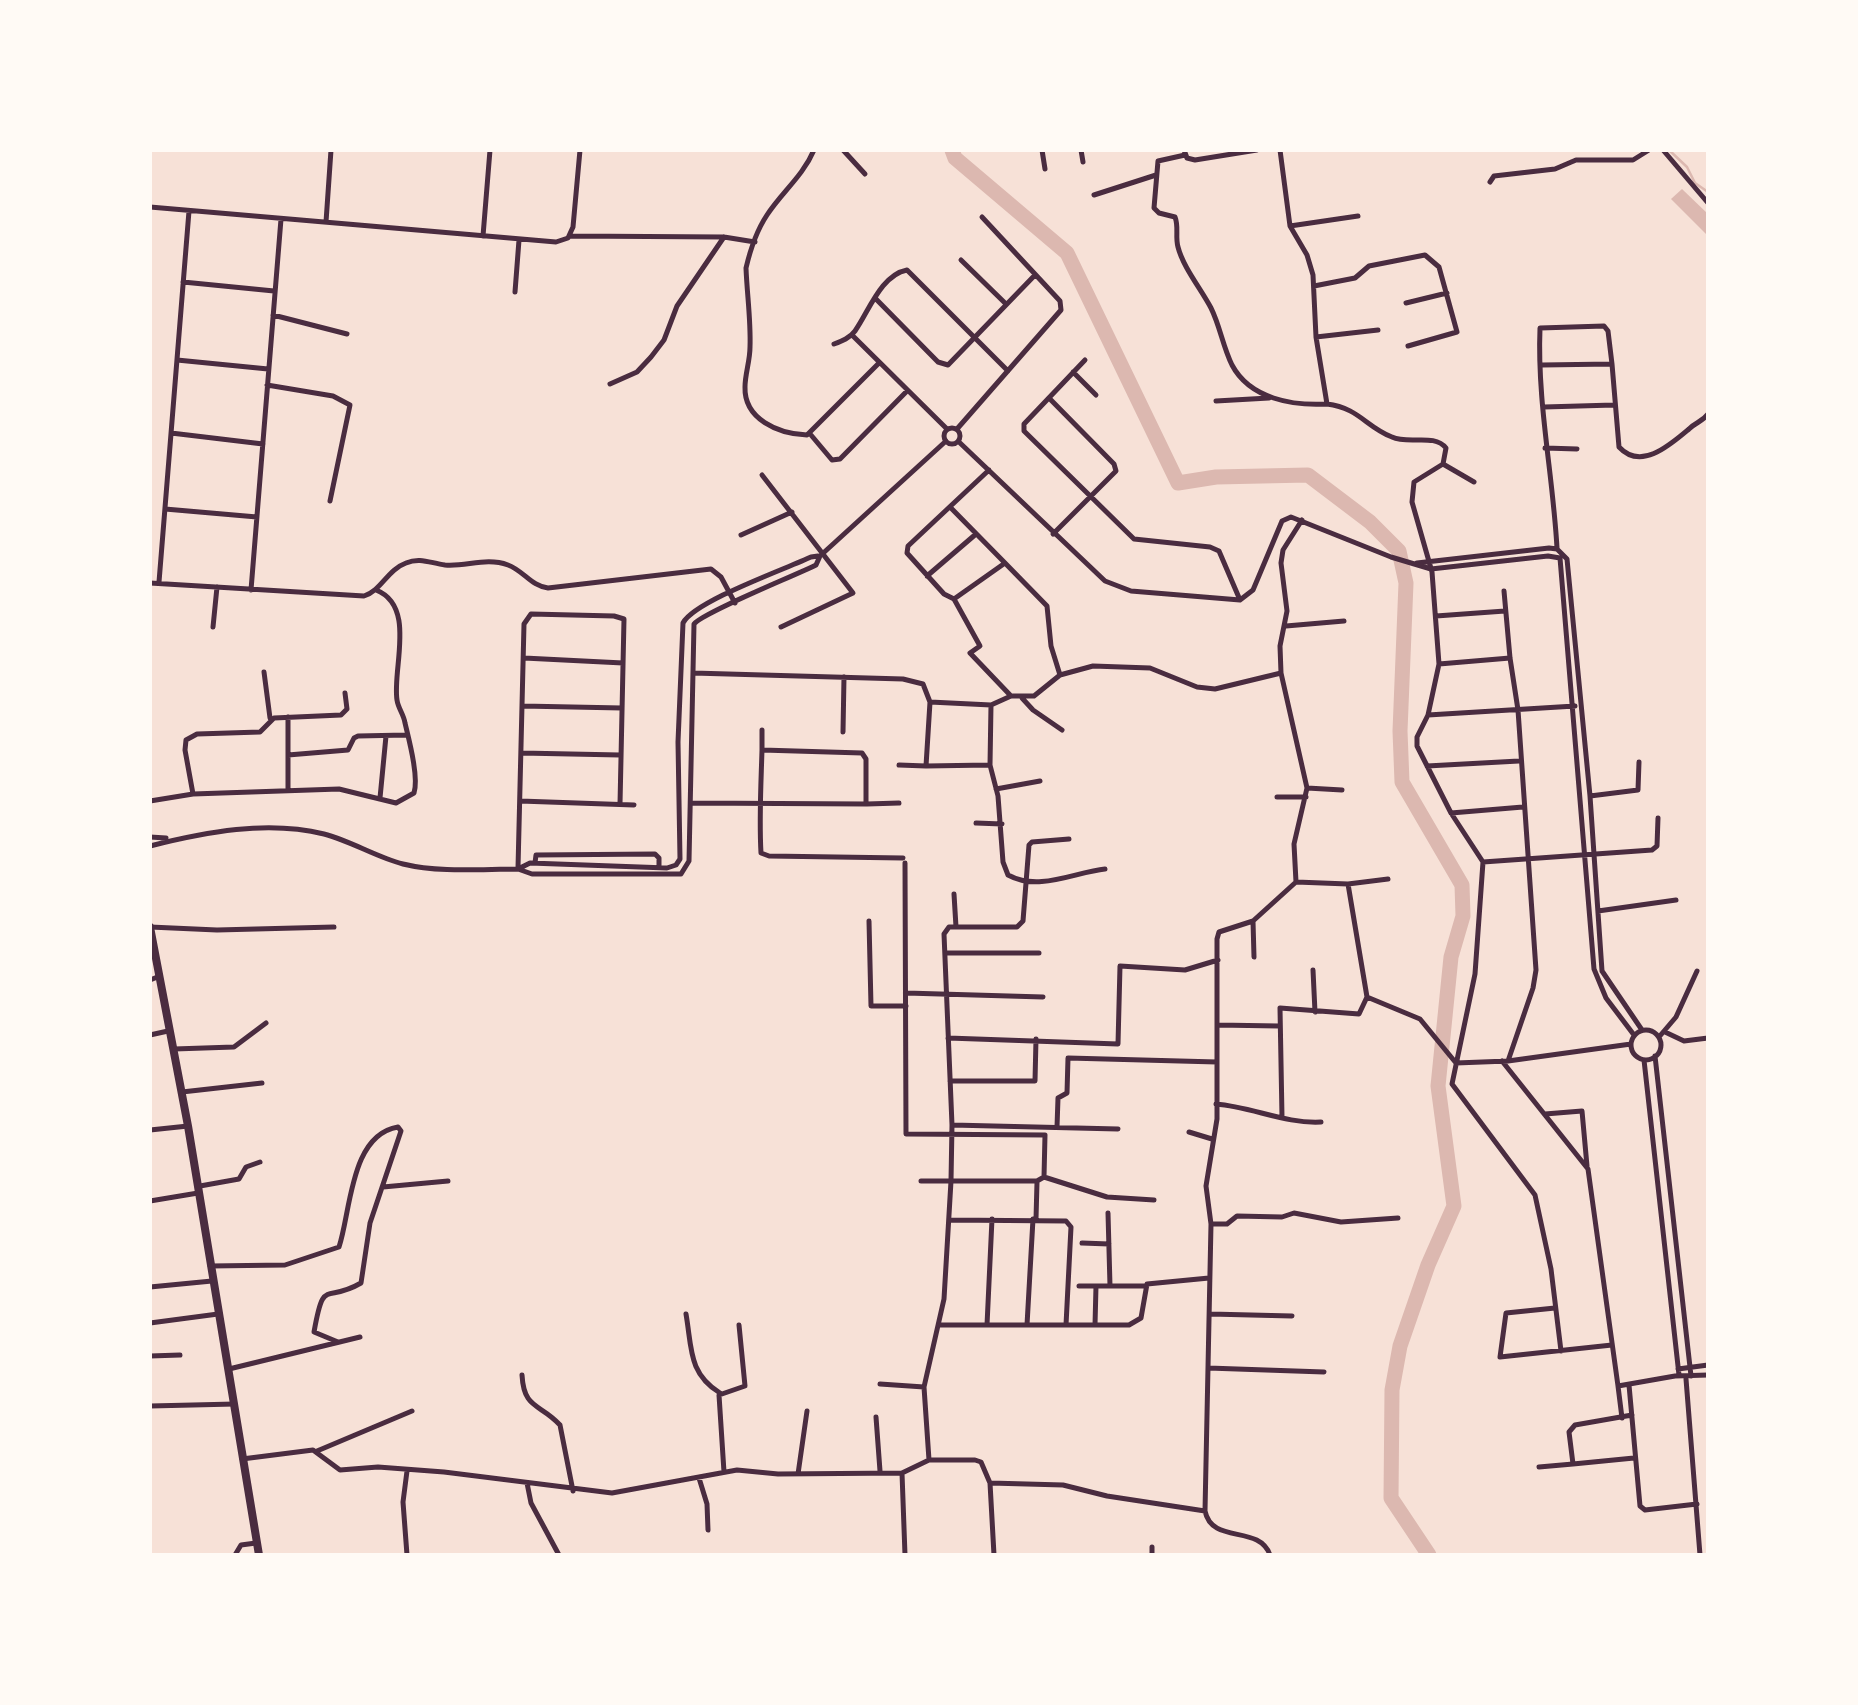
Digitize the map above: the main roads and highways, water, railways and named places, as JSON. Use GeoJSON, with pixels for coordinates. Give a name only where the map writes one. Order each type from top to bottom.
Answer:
{"type":"FeatureCollection","features":[{"type":"Feature","properties":{"kind":"main road"},"geometry":{"type":"LineString","coordinates":[[150,927],[188,1126],[258,1555]]}},
{"type":"Feature","properties":{"kind":"waterway"},"geometry":{"type":"LineString","coordinates":[[952,150],[955,158],[1067,253],[1178,483],[1216,477],[1308,475],[1370,522],[1399,551],[1406,583],[1400,731],[1402,782],[1462,885],[1463,916],[1451,957],[1438,1086],[1454,1206],[1428,1265],[1400,1346],[1392,1390],[1391,1498],[1429,1555]]}},
{"type":"Feature","properties":{"kind":"waterway"},"geometry":{"type":"LineString","coordinates":[[1669,150],[1687,167],[1695,183],[1708,192]]}}]}
